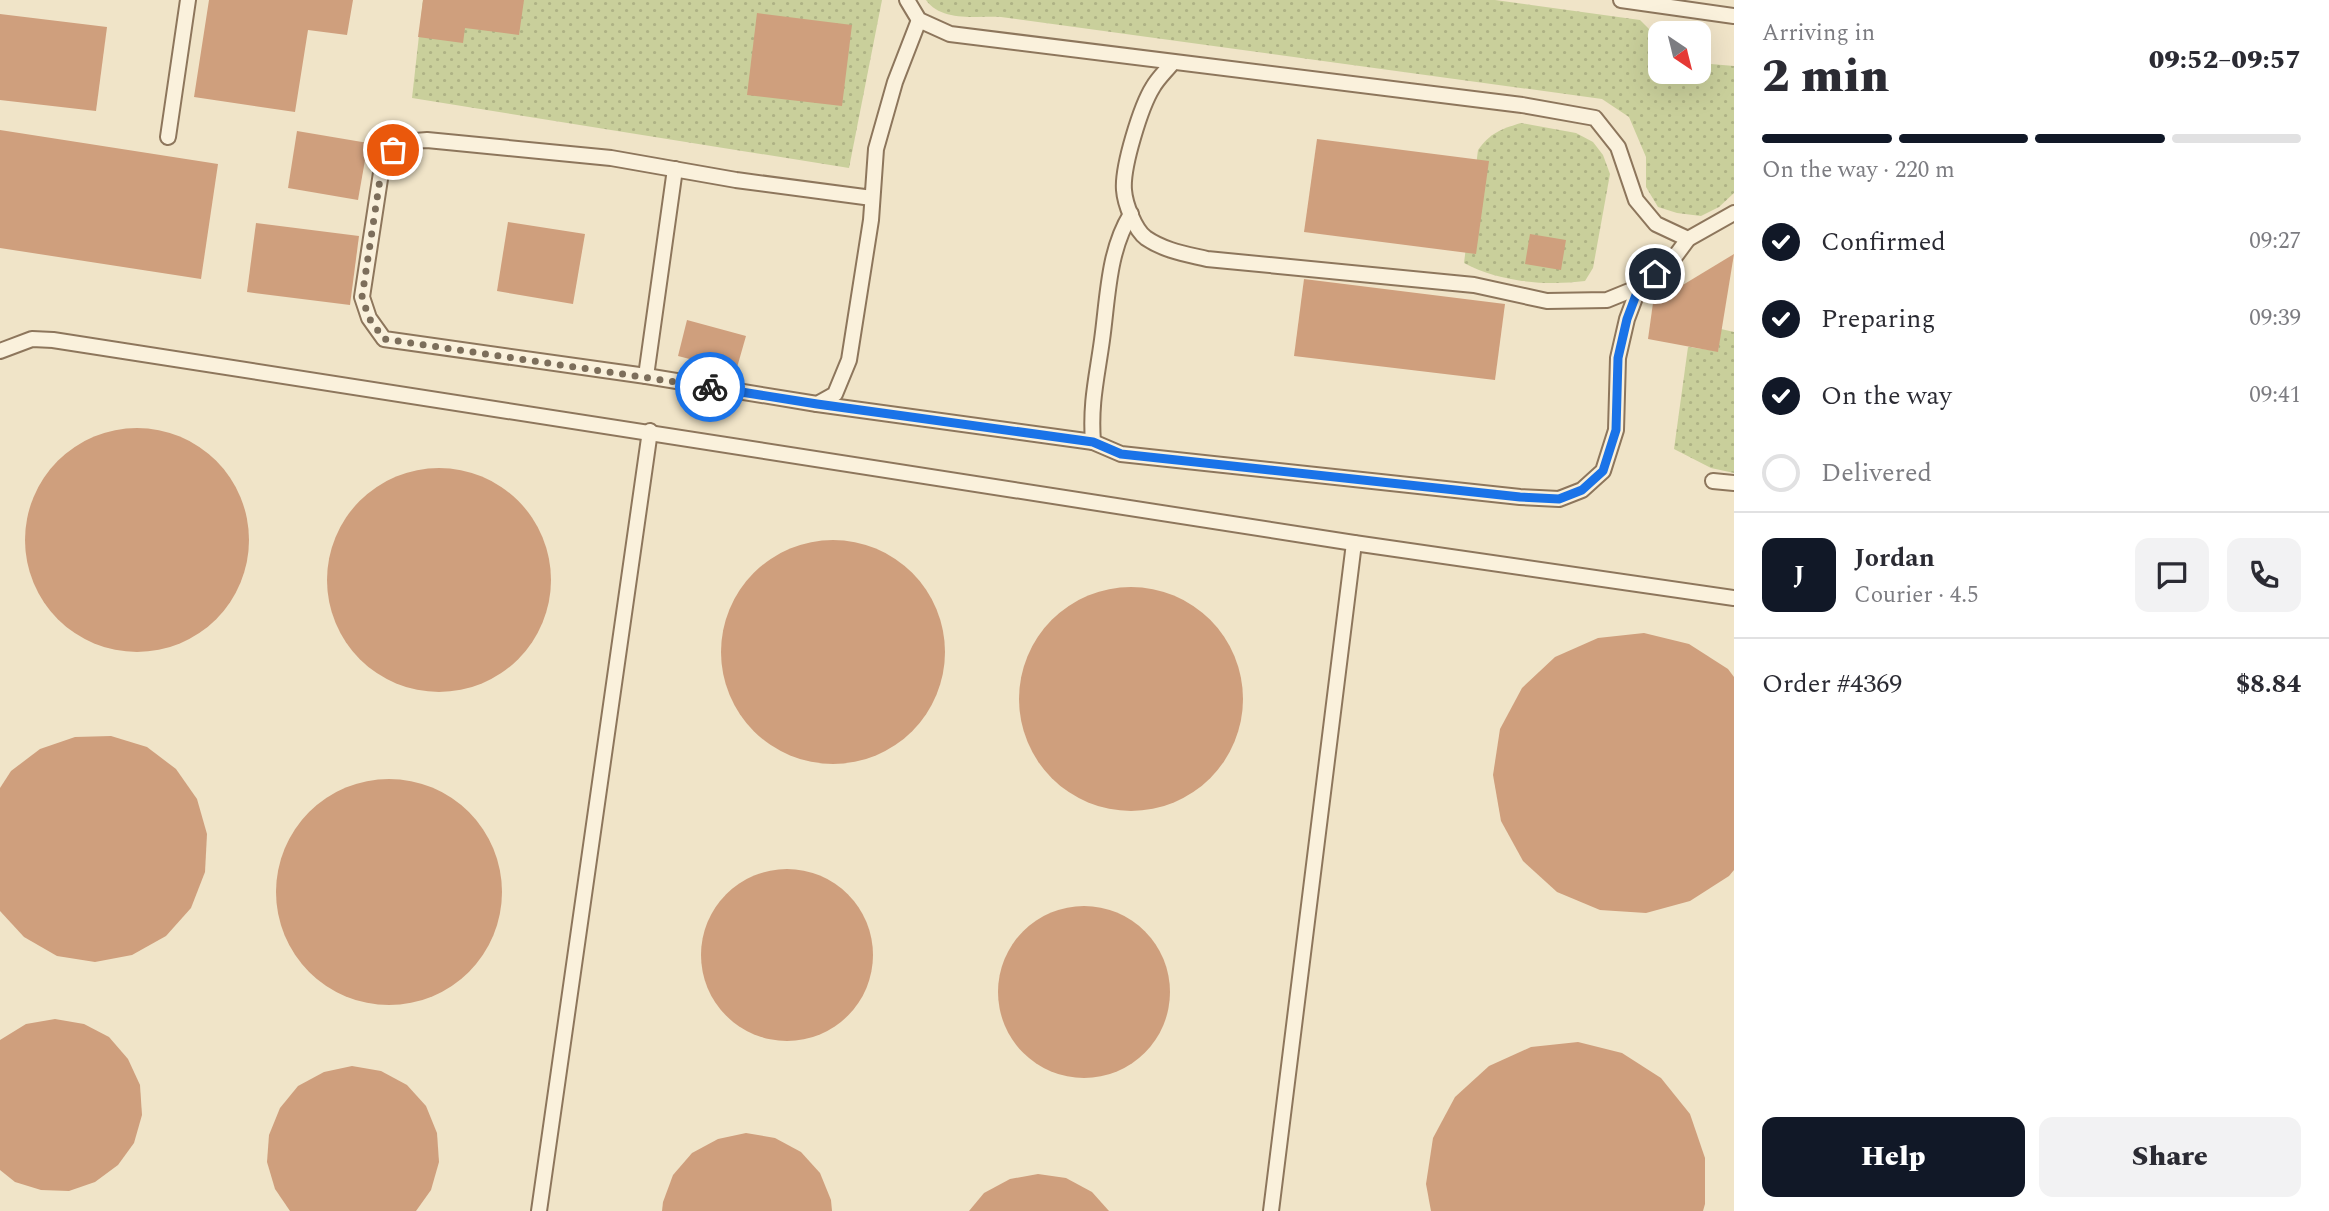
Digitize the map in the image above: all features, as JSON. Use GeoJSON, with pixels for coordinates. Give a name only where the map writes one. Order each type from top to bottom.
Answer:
{"type":"FeatureCollection","features":[{"type":"Feature","properties":{"kind":"lane"},"geometry":{"type":"LineString","coordinates":[[168,137],[187,0]]}},
{"type":"Feature","properties":{"kind":"lane"},"geometry":{"type":"LineString","coordinates":[[907,0],[919,20],[950,34],[1522,105],[1595,118],[1618,147],[1636,200],[1656,224],[1688,239]]}},
{"type":"Feature","properties":{"kind":"lane"},"geometry":{"type":"LineString","coordinates":[[1622,0],[1693,5],[1734,16]]}},
{"type":"Feature","properties":{"kind":"lane"},"geometry":{"type":"LineString","coordinates":[[817,404],[835,394],[849,359],[872,198],[876,149],[895,82],[919,20]]}},
{"type":"Feature","properties":{"kind":"lane"},"geometry":{"type":"LineString","coordinates":[[1173,62],[1153,87],[1130,151],[1124,189],[1131,214],[1144,237],[1172,251],[1207,259],[1474,285],[1547,301],[1607,300],[1639,287],[1671,262],[1688,239],[1734,214]]}},
{"type":"Feature","properties":{"kind":"lane"},"geometry":{"type":"LineString","coordinates":[[872,198],[736,180],[611,158],[411,141],[393,150],[382,166],[362,297],[369,318],[384,339],[1093,442],[1121,454],[1559,499],[1582,490],[1603,471],[1616,430],[1618,358],[1627,319],[1639,287]]}},
{"type":"Feature","properties":{"kind":"lane"},"geometry":{"type":"LineString","coordinates":[[646,376],[675,169]]}},
{"type":"Feature","properties":{"kind":"lane"},"geometry":{"type":"LineString","coordinates":[[1093,442],[1092,398],[1111,269],[1121,230],[1131,214]]}},
{"type":"Feature","properties":{"kind":"lane"},"geometry":{"type":"LineString","coordinates":[[0,351],[32,339],[53,340],[650,431],[1354,543],[1734,598]]}},
{"type":"Feature","properties":{"kind":"lane"},"geometry":{"type":"LineString","coordinates":[[538,1211],[650,431]]}},
{"type":"Feature","properties":{"kind":"lane"},"geometry":{"type":"LineString","coordinates":[[1713,481],[1734,483]]}},
{"type":"Feature","properties":{"kind":"lane"},"geometry":{"type":"LineString","coordinates":[[1271,1211],[1354,543]]}},
{"type":"Feature","properties":{"kind":"green space"},"geometry":{"type":"Polygon","coordinates":[[[423,0],[882,0],[849,168],[412,98],[423,0]]]}},
{"type":"Feature","properties":{"kind":"green space"},"geometry":{"type":"Polygon","coordinates":[[[926,0],[1495,0],[1640,20],[1648,28],[1648,84],[1712,84],[1712,64],[1734,66],[1734,193],[1719,207],[1701,216],[1658,207],[1646,187],[1646,157],[1629,117],[1602,99],[1001,17],[950,15],[933,7],[926,0]]]}},
{"type":"Feature","properties":{"kind":"green space"},"geometry":{"type":"Polygon","coordinates":[[[1521,123],[1576,133],[1593,142],[1603,155],[1610,174],[1593,268],[1585,281],[1523,281],[1492,275],[1464,263],[1478,150],[1496,132],[1521,123]]]}},
{"type":"Feature","properties":{"kind":"green space"},"geometry":{"type":"Polygon","coordinates":[[[1721,329],[1734,332],[1734,473],[1711,468],[1674,449],[1688,347],[1718,351],[1721,329]]]}},
{"type":"Feature","properties":{"kind":"building"},"geometry":{"type":"Polygon","coordinates":[[[209,0],[353,0],[347,35],[308,30],[295,112],[194,97],[209,0]]]}},
{"type":"Feature","properties":{"kind":"building"},"geometry":{"type":"Polygon","coordinates":[[[423,0],[524,0],[519,35],[465,28],[463,43],[418,37],[423,0]]]}},
{"type":"Feature","properties":{"kind":"building"},"geometry":{"type":"Polygon","coordinates":[[[757,13],[852,25],[842,106],[747,95],[757,13]]]}},
{"type":"Feature","properties":{"kind":"building"},"geometry":{"type":"Polygon","coordinates":[[[0,14],[107,27],[96,111],[0,100],[0,14]]]}},
{"type":"Feature","properties":{"kind":"building"},"geometry":{"type":"Polygon","coordinates":[[[0,130],[218,164],[201,279],[0,248],[0,130]]]}},
{"type":"Feature","properties":{"kind":"building"},"geometry":{"type":"Polygon","coordinates":[[[297,131],[368,143],[358,200],[288,188],[297,131]]]}},
{"type":"Feature","properties":{"kind":"building"},"geometry":{"type":"Polygon","coordinates":[[[1317,139],[1489,161],[1476,254],[1304,232],[1317,139]]]}},
{"type":"Feature","properties":{"kind":"building"},"geometry":{"type":"Polygon","coordinates":[[[508,222],[585,234],[573,304],[497,291],[508,222]]]}},
{"type":"Feature","properties":{"kind":"building"},"geometry":{"type":"Polygon","coordinates":[[[256,223],[359,236],[350,305],[247,292],[256,223]]]}},
{"type":"Feature","properties":{"kind":"building"},"geometry":{"type":"Polygon","coordinates":[[[1530,234],[1566,240],[1561,270],[1525,264],[1530,234]]]}},
{"type":"Feature","properties":{"kind":"building"},"geometry":{"type":"Polygon","coordinates":[[[1734,254],[1718,352],[1648,339],[1653,303],[1734,254]]]}},
{"type":"Feature","properties":{"kind":"building"},"geometry":{"type":"Polygon","coordinates":[[[1304,279],[1505,304],[1495,380],[1294,356],[1304,279]]]}},
{"type":"Feature","properties":{"kind":"building"},"geometry":{"type":"Polygon","coordinates":[[[687,320],[746,336],[736,371],[678,356],[687,320]]]}},
{"type":"Feature","properties":{"kind":"building"},"geometry":{"type":"Polygon","coordinates":[[[148,428],[180,436],[200,446],[217,460],[231,477],[245,507],[249,540],[245,573],[241,583],[231,603],[217,620],[200,634],[170,648],[126,652],[104,648],[74,634],[57,620],[43,603],[29,573],[25,529],[29,507],[43,477],[57,460],[74,446],[104,432],[148,428]]]}},
{"type":"Feature","properties":{"kind":"building"},"geometry":{"type":"Polygon","coordinates":[[[450,468],[482,476],[519,500],[533,518],[547,547],[551,580],[547,613],[543,623],[519,660],[501,674],[472,688],[428,692],[396,684],[359,660],[345,642],[331,613],[327,569],[335,537],[359,500],[377,486],[406,472],[450,468]]]}},
{"type":"Feature","properties":{"kind":"building"},"geometry":{"type":"Polygon","coordinates":[[[844,540],[876,548],[913,572],[927,590],[941,619],[945,652],[941,685],[937,695],[913,732],[895,746],[866,760],[822,764],[790,756],[753,732],[739,714],[725,685],[721,641],[729,609],[753,572],[771,558],[800,544],[844,540]]]}},
{"type":"Feature","properties":{"kind":"building"},"geometry":{"type":"Polygon","coordinates":[[[1142,587],[1174,595],[1194,605],[1211,619],[1225,636],[1239,666],[1243,699],[1239,732],[1235,742],[1225,762],[1211,779],[1194,793],[1164,807],[1120,811],[1098,807],[1068,793],[1051,779],[1037,762],[1023,732],[1019,688],[1023,666],[1037,636],[1051,619],[1068,605],[1098,591],[1142,587]]]}},
{"type":"Feature","properties":{"kind":"building"},"geometry":{"type":"Polygon","coordinates":[[[1644,633],[1689,644],[1728,669],[1734,677],[1734,870],[1690,901],[1646,913],[1600,910],[1557,892],[1523,861],[1501,821],[1493,775],[1500,729],[1522,688],[1555,657],[1598,638],[1644,633]]]}},
{"type":"Feature","properties":{"kind":"building"},"geometry":{"type":"Polygon","coordinates":[[[111,736],[147,747],[176,769],[197,799],[207,834],[205,872],[191,908],[166,936],[132,955],[95,962],[57,956],[24,937],[0,911],[0,788],[11,771],[40,749],[75,737],[111,736]]]}},
{"type":"Feature","properties":{"kind":"building"},"geometry":{"type":"Polygon","coordinates":[[[389,779],[432,788],[452,798],[469,812],[483,829],[493,849],[502,892],[493,935],[483,955],[469,972],[452,986],[432,996],[389,1005],[346,996],[326,986],[309,972],[295,955],[285,935],[276,892],[285,849],[295,829],[309,812],[326,798],[346,788],[389,779]]]}},
{"type":"Feature","properties":{"kind":"building"},"geometry":{"type":"Polygon","coordinates":[[[787,869],[820,876],[847,895],[866,922],[873,955],[866,988],[847,1015],[820,1034],[787,1041],[754,1034],[727,1015],[708,988],[701,955],[708,922],[727,895],[754,876],[787,869]]]}},
{"type":"Feature","properties":{"kind":"building"},"geometry":{"type":"Polygon","coordinates":[[[1084,906],[1117,913],[1144,932],[1163,959],[1170,992],[1163,1025],[1144,1052],[1117,1071],[1084,1078],[1051,1071],[1024,1052],[1005,1025],[998,992],[1005,959],[1024,932],[1051,913],[1084,906]]]}},
{"type":"Feature","properties":{"kind":"building"},"geometry":{"type":"Polygon","coordinates":[[[55,1019],[84,1024],[109,1037],[128,1059],[140,1085],[142,1115],[134,1143],[118,1165],[95,1182],[69,1191],[41,1190],[15,1182],[0,1170],[0,1040],[26,1024],[55,1019]]]}},
{"type":"Feature","properties":{"kind":"building"},"geometry":{"type":"Polygon","coordinates":[[[1578,1042],[1622,1053],[1661,1078],[1690,1114],[1705,1158],[1703,1211],[1431,1211],[1426,1184],[1433,1138],[1455,1097],[1489,1066],[1531,1047],[1578,1042]]]}},
{"type":"Feature","properties":{"kind":"building"},"geometry":{"type":"Polygon","coordinates":[[[352,1066],[381,1071],[407,1085],[426,1106],[437,1133],[439,1162],[431,1190],[416,1211],[290,1211],[275,1189],[267,1162],[269,1135],[280,1108],[298,1086],[324,1072],[352,1066]]]}},
{"type":"Feature","properties":{"kind":"building"},"geometry":{"type":"Polygon","coordinates":[[[746,1133],[775,1138],[801,1152],[820,1173],[831,1200],[832,1211],[662,1211],[673,1175],[692,1153],[718,1139],[746,1133]]]}},
{"type":"Feature","properties":{"kind":"building"},"geometry":{"type":"Polygon","coordinates":[[[1038,1174],[1066,1178],[1092,1192],[1109,1211],[969,1211],[984,1193],[1010,1179],[1038,1174]]]}},
{"type":"Feature","properties":{"kind":"way so far"},"geometry":{"type":"LineString","coordinates":[[393,150],[382,166],[362,297],[369,318],[384,339],[710,387]]}},
{"type":"Feature","properties":{"kind":"route"},"geometry":{"type":"LineString","coordinates":[[710,387],[1093,442],[1121,454],[1559,499],[1582,490],[1603,471],[1616,430],[1618,358],[1627,319],[1639,287],[1655,274]]}}]}
